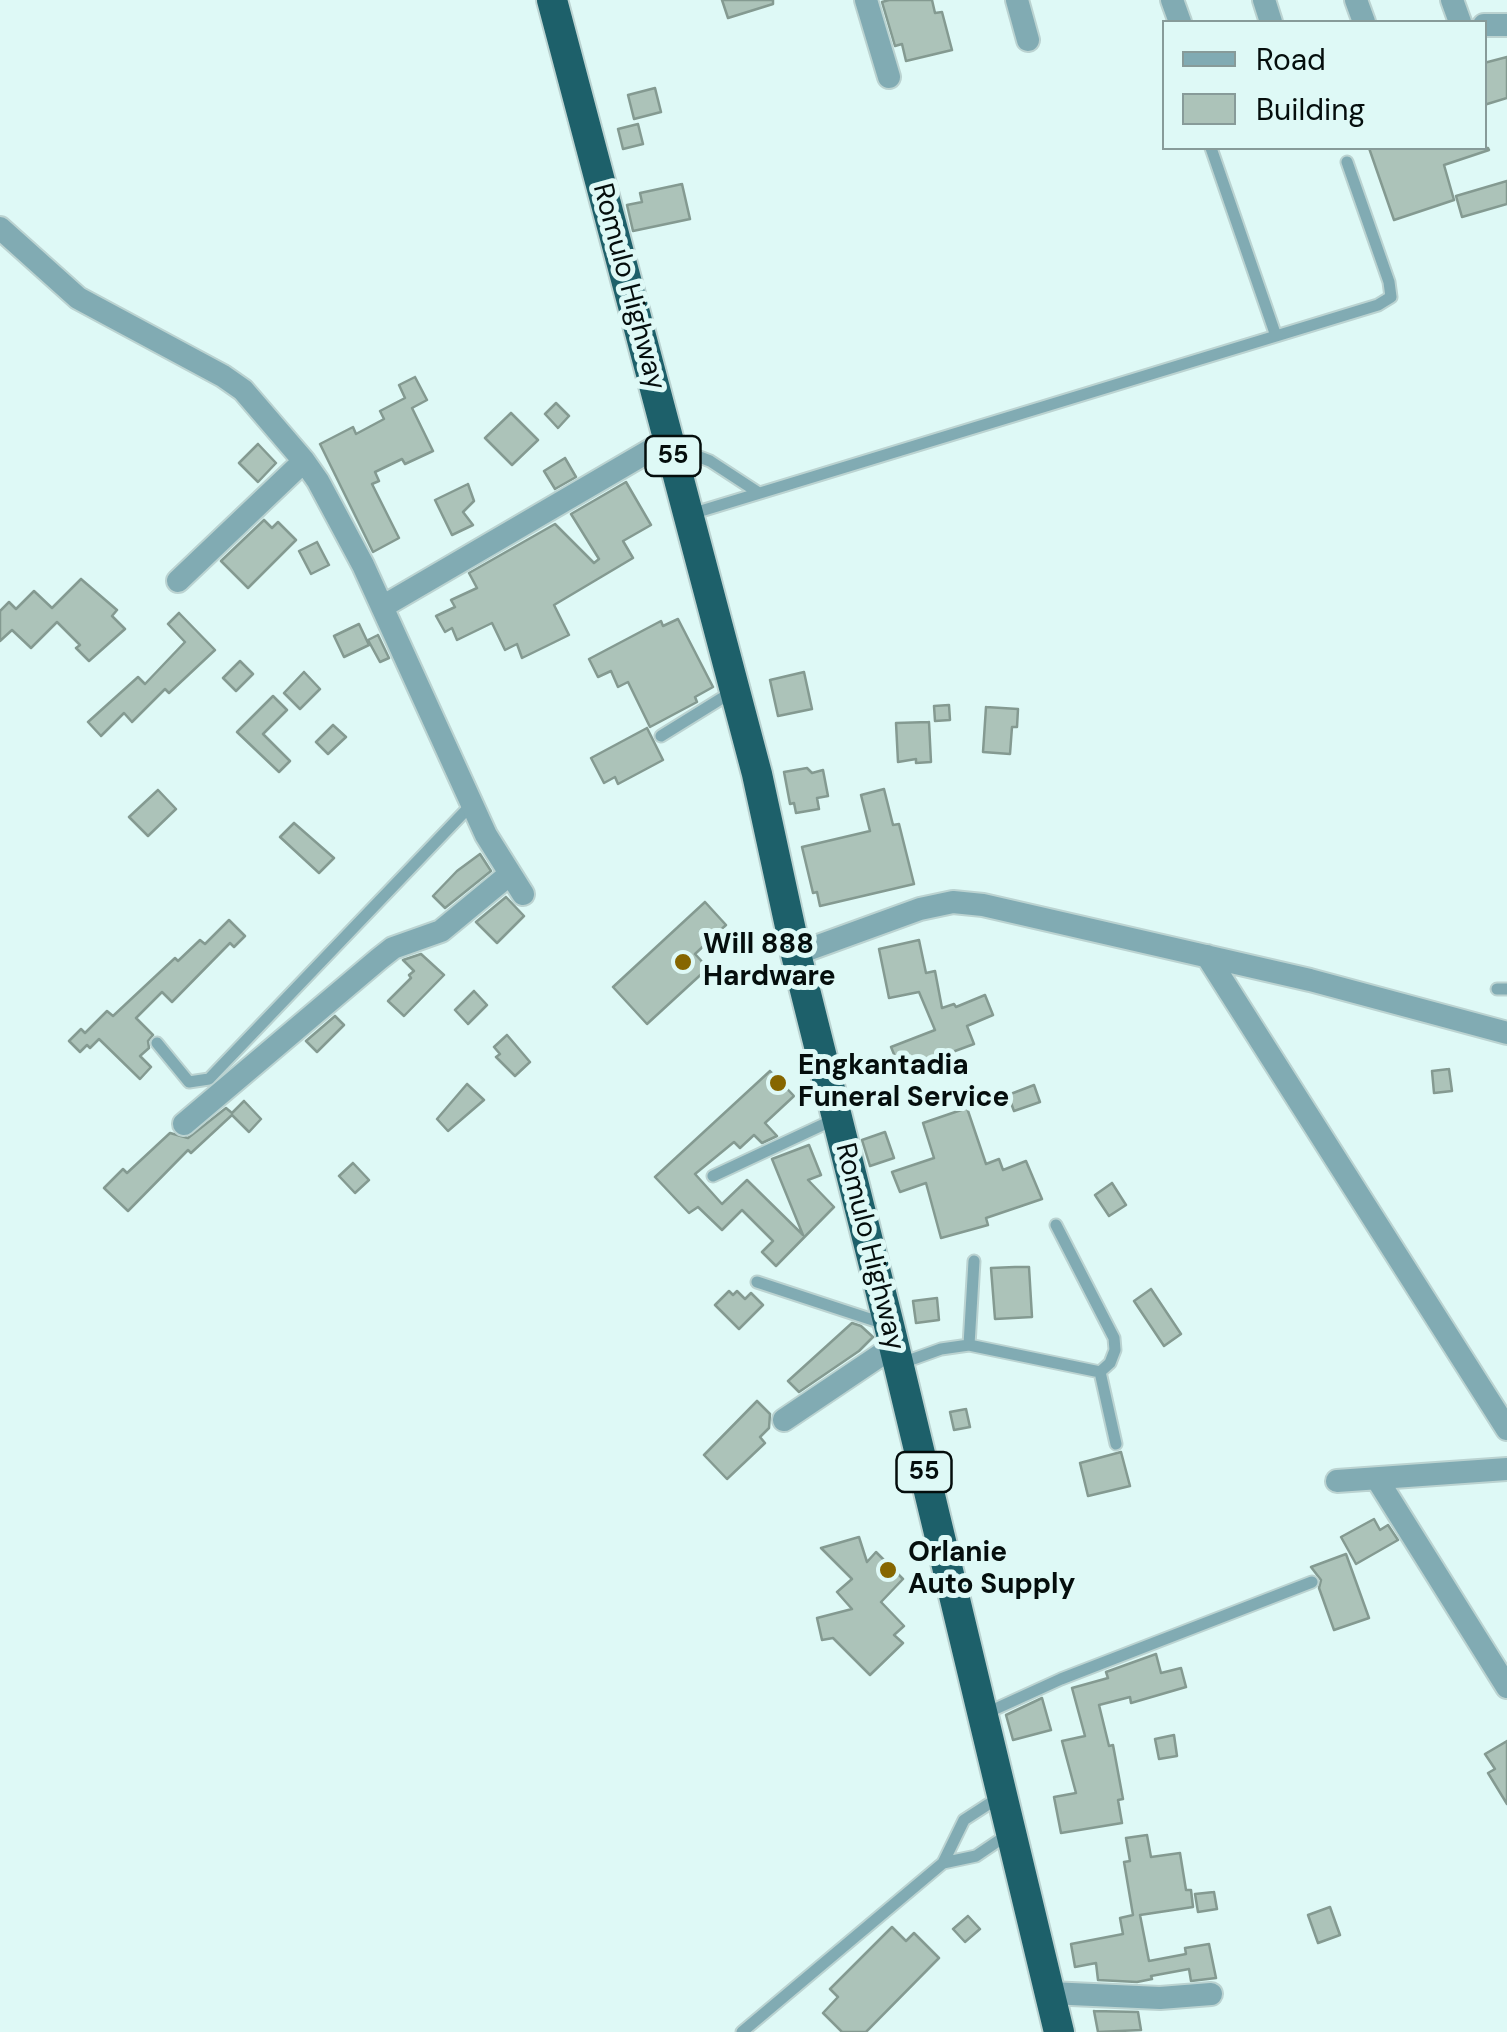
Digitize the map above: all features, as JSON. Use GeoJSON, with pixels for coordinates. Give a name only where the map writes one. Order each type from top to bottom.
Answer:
{"type":"FeatureCollection","features":[{"type":"Feature","properties":{"kind":"highway","name":"Romulo Highway"},"geometry":{"type":"LineString","coordinates":[[552,0],[736,690],[796,954],[1058,2032]]}},
{"type":"Feature","properties":{"kind":"street"},"geometry":{"type":"LineString","coordinates":[[866,0],[889,78]]}},
{"type":"Feature","properties":{"kind":"street"},"geometry":{"type":"LineString","coordinates":[[1017,0],[1028,40]]}},
{"type":"Feature","properties":{"kind":"street"},"geometry":{"type":"LineString","coordinates":[[0,228],[89,306],[243,390],[304,462],[344,528],[472,804],[516,884],[441,931],[393,948],[184,1124]]}},
{"type":"Feature","properties":{"kind":"street"},"geometry":{"type":"LineString","coordinates":[[382,607],[671,448]]}},
{"type":"Feature","properties":{"kind":"street"},"geometry":{"type":"LineString","coordinates":[[178,581],[304,462]]}},
{"type":"Feature","properties":{"kind":"street"},"geometry":{"type":"LineString","coordinates":[[796,954],[920,909],[954,902],[1044,918],[1207,956],[1507,1033]]}},
{"type":"Feature","properties":{"kind":"street"},"geometry":{"type":"LineString","coordinates":[[1207,956],[1507,1429]]}},
{"type":"Feature","properties":{"kind":"street"},"geometry":{"type":"LineString","coordinates":[[784,1420],[894,1345]]}},
{"type":"Feature","properties":{"kind":"street"},"geometry":{"type":"LineString","coordinates":[[1337,1482],[1507,1469]]}},
{"type":"Feature","properties":{"kind":"street"},"geometry":{"type":"LineString","coordinates":[[1378,1479],[1507,1687]]}},
{"type":"Feature","properties":{"kind":"street"},"geometry":{"type":"LineString","coordinates":[[1049,1993],[1160,1998],[1211,1994]]}},
{"type":"Feature","properties":{"kind":"lane"},"geometry":{"type":"LineString","coordinates":[[1212,150],[1276,336]]}},
{"type":"Feature","properties":{"kind":"lane"},"geometry":{"type":"LineString","coordinates":[[690,514],[1378,305],[1390,297],[1388,282],[1347,162]]}},
{"type":"Feature","properties":{"kind":"lane"},"geometry":{"type":"LineString","coordinates":[[671,448],[710,461],[759,493]]}},
{"type":"Feature","properties":{"kind":"lane"},"geometry":{"type":"LineString","coordinates":[[661,736],[736,690]]}},
{"type":"Feature","properties":{"kind":"lane"},"geometry":{"type":"LineString","coordinates":[[157,1043],[189,1082],[209,1079],[472,804]]}},
{"type":"Feature","properties":{"kind":"lane"},"geometry":{"type":"LineString","coordinates":[[713,1176],[836,1118]]}},
{"type":"Feature","properties":{"kind":"lane"},"geometry":{"type":"LineString","coordinates":[[1056,1224],[1114,1338],[1110,1363],[1100,1372]]}},
{"type":"Feature","properties":{"kind":"lane"},"geometry":{"type":"LineString","coordinates":[[970,1345],[974,1261]]}},
{"type":"Feature","properties":{"kind":"lane"},"geometry":{"type":"LineString","coordinates":[[757,1282],[894,1345],[941,1350],[970,1345],[1100,1372]]}},
{"type":"Feature","properties":{"kind":"lane"},"geometry":{"type":"LineString","coordinates":[[1100,1372],[1116,1444]]}},
{"type":"Feature","properties":{"kind":"lane"},"geometry":{"type":"LineString","coordinates":[[982,1715],[1061,1678],[1312,1582]]}},
{"type":"Feature","properties":{"kind":"lane"},"geometry":{"type":"LineString","coordinates":[[742,2032],[944,1862],[964,1820],[1001,1796]]}},
{"type":"Feature","properties":{"kind":"lane"},"geometry":{"type":"LineString","coordinates":[[944,1862],[976,1856],[1010,1833]]}},
{"type":"Feature","properties":{"kind":"building"},"geometry":{"type":"Polygon","coordinates":[[[722,0],[773,0],[773,4],[728,18],[722,0]]]}},
{"type":"Feature","properties":{"kind":"building"},"geometry":{"type":"Polygon","coordinates":[[[932,0],[935,13],[942,12],[952,50],[906,61],[902,44],[895,46],[882,2],[932,0]]]}},
{"type":"Feature","properties":{"kind":"building"},"geometry":{"type":"Polygon","coordinates":[[[1507,57],[1507,98],[1487,104],[1487,62],[1507,57]]]}},
{"type":"Feature","properties":{"kind":"building"},"geometry":{"type":"Polygon","coordinates":[[[655,88],[661,112],[634,119],[628,95],[655,88]]]}},
{"type":"Feature","properties":{"kind":"building"},"geometry":{"type":"Polygon","coordinates":[[[638,124],[643,144],[623,149],[618,129],[638,124]]]}},
{"type":"Feature","properties":{"kind":"building"},"geometry":{"type":"Polygon","coordinates":[[[1488,148],[1489,150],[1444,165],[1454,200],[1394,220],[1370,150],[1488,148]]]}},
{"type":"Feature","properties":{"kind":"building"},"geometry":{"type":"Polygon","coordinates":[[[1507,181],[1507,204],[1462,217],[1456,196],[1507,181]]]}},
{"type":"Feature","properties":{"kind":"building"},"geometry":{"type":"Polygon","coordinates":[[[682,184],[690,219],[633,231],[627,205],[642,202],[640,193],[682,184]]]}},
{"type":"Feature","properties":{"kind":"building"},"geometry":{"type":"Polygon","coordinates":[[[415,377],[427,400],[412,408],[433,451],[405,464],[402,459],[375,472],[379,481],[372,484],[399,538],[373,552],[320,444],[353,427],[356,434],[384,419],[380,411],[405,398],[399,385],[415,377]]]}},
{"type":"Feature","properties":{"kind":"building"},"geometry":{"type":"Polygon","coordinates":[[[556,403],[569,416],[558,428],[545,414],[556,403]]]}},
{"type":"Feature","properties":{"kind":"building"},"geometry":{"type":"Polygon","coordinates":[[[511,413],[538,440],[512,465],[485,438],[511,413]]]}},
{"type":"Feature","properties":{"kind":"building"},"geometry":{"type":"Polygon","coordinates":[[[258,444],[276,463],[258,482],[239,463],[258,444]]]}},
{"type":"Feature","properties":{"kind":"building"},"geometry":{"type":"Polygon","coordinates":[[[565,458],[576,477],[555,489],[544,471],[565,458]]]}},
{"type":"Feature","properties":{"kind":"building"},"geometry":{"type":"Polygon","coordinates":[[[626,482],[651,525],[623,541],[633,558],[554,605],[569,635],[522,658],[517,644],[505,650],[492,623],[457,640],[452,628],[445,632],[436,616],[455,607],[451,600],[477,588],[469,573],[555,524],[594,563],[599,559],[571,514],[626,482]]]}},
{"type":"Feature","properties":{"kind":"building"},"geometry":{"type":"Polygon","coordinates":[[[468,484],[474,501],[463,512],[473,525],[452,535],[435,500],[468,484]]]}},
{"type":"Feature","properties":{"kind":"building"},"geometry":{"type":"Polygon","coordinates":[[[264,520],[272,528],[278,522],[296,540],[248,588],[221,561],[264,520]]]}},
{"type":"Feature","properties":{"kind":"building"},"geometry":{"type":"Polygon","coordinates":[[[317,542],[329,565],[311,574],[299,551],[317,542]]]}},
{"type":"Feature","properties":{"kind":"building"},"geometry":{"type":"Polygon","coordinates":[[[81,579],[117,610],[112,616],[125,629],[89,661],[76,648],[80,645],[57,622],[31,648],[12,630],[0,641],[0,611],[9,602],[16,609],[34,591],[52,608],[81,579]]]}},
{"type":"Feature","properties":{"kind":"building"},"geometry":{"type":"Polygon","coordinates":[[[179,613],[215,650],[169,693],[165,689],[132,722],[124,713],[101,736],[88,722],[138,677],[145,684],[185,642],[168,624],[179,613]]]}},
{"type":"Feature","properties":{"kind":"building"},"geometry":{"type":"Polygon","coordinates":[[[678,619],[713,687],[695,697],[697,702],[650,727],[628,682],[618,687],[611,671],[598,677],[589,659],[661,621],[663,626],[678,619]]]}},
{"type":"Feature","properties":{"kind":"building"},"geometry":{"type":"Polygon","coordinates":[[[359,624],[369,645],[344,657],[334,636],[359,624]]]}},
{"type":"Feature","properties":{"kind":"building"},"geometry":{"type":"Polygon","coordinates":[[[378,635],[389,658],[380,662],[368,640],[378,635]]]}},
{"type":"Feature","properties":{"kind":"building"},"geometry":{"type":"Polygon","coordinates":[[[240,661],[253,674],[236,691],[223,678],[240,661]]]}},
{"type":"Feature","properties":{"kind":"building"},"geometry":{"type":"Polygon","coordinates":[[[304,672],[320,689],[300,709],[284,693],[304,672]]]}},
{"type":"Feature","properties":{"kind":"building"},"geometry":{"type":"Polygon","coordinates":[[[804,672],[812,709],[778,716],[770,680],[804,672]]]}},
{"type":"Feature","properties":{"kind":"building"},"geometry":{"type":"Polygon","coordinates":[[[273,696],[287,710],[263,734],[290,761],[279,772],[237,732],[273,696]]]}},
{"type":"Feature","properties":{"kind":"building"},"geometry":{"type":"Polygon","coordinates":[[[949,705],[950,720],[935,721],[934,706],[949,705]]]}},
{"type":"Feature","properties":{"kind":"building"},"geometry":{"type":"Polygon","coordinates":[[[986,707],[1018,709],[1010,754],[983,752],[986,707]]]}},
{"type":"Feature","properties":{"kind":"building"},"geometry":{"type":"Polygon","coordinates":[[[929,722],[931,762],[898,762],[896,723],[929,722]]]}},
{"type":"Feature","properties":{"kind":"building"},"geometry":{"type":"Polygon","coordinates":[[[333,725],[346,737],[328,754],[316,742],[333,725]]]}},
{"type":"Feature","properties":{"kind":"building"},"geometry":{"type":"Polygon","coordinates":[[[647,728],[663,760],[618,784],[615,777],[604,783],[591,758],[647,728]]]}},
{"type":"Feature","properties":{"kind":"building"},"geometry":{"type":"Polygon","coordinates":[[[807,768],[812,773],[823,770],[828,796],[817,798],[819,809],[796,813],[794,803],[790,804],[784,772],[807,768]]]}},
{"type":"Feature","properties":{"kind":"building"},"geometry":{"type":"Polygon","coordinates":[[[884,789],[893,825],[899,824],[914,884],[820,906],[802,847],[870,831],[861,795],[884,789]]]}},
{"type":"Feature","properties":{"kind":"building"},"geometry":{"type":"Polygon","coordinates":[[[158,790],[176,809],[148,836],[129,817],[158,790]]]}},
{"type":"Feature","properties":{"kind":"building"},"geometry":{"type":"Polygon","coordinates":[[[294,823],[334,858],[319,873],[280,837],[294,823]]]}},
{"type":"Feature","properties":{"kind":"building"},"geometry":{"type":"Polygon","coordinates":[[[480,854],[491,871],[445,908],[433,896],[480,854]]]}},
{"type":"Feature","properties":{"kind":"building"},"geometry":{"type":"Polygon","coordinates":[[[506,897],[524,916],[497,943],[476,922],[506,897]]]}},
{"type":"Feature","properties":{"kind":"building"},"geometry":{"type":"Polygon","coordinates":[[[705,902],[726,925],[695,954],[708,968],[647,1024],[613,987],[705,902]]]}},
{"type":"Feature","properties":{"kind":"building"},"geometry":{"type":"Polygon","coordinates":[[[229,920],[245,936],[234,947],[230,943],[172,1002],[162,992],[136,1018],[153,1035],[148,1041],[149,1048],[140,1056],[151,1067],[140,1079],[99,1039],[80,1052],[69,1041],[81,1029],[85,1033],[107,1011],[113,1016],[175,958],[178,961],[200,940],[205,944],[229,920]]]}},
{"type":"Feature","properties":{"kind":"building"},"geometry":{"type":"Polygon","coordinates":[[[919,940],[926,973],[935,971],[942,1008],[954,1004],[956,1007],[985,995],[993,1015],[967,1026],[974,1044],[901,1071],[891,1047],[935,1030],[919,992],[889,998],[879,949],[919,940]]]}},
{"type":"Feature","properties":{"kind":"building"},"geometry":{"type":"Polygon","coordinates":[[[421,954],[444,975],[404,1016],[388,1001],[414,971],[403,960],[421,954]]]}},
{"type":"Feature","properties":{"kind":"building"},"geometry":{"type":"Polygon","coordinates":[[[474,991],[487,1005],[468,1024],[455,1010],[474,991]]]}},
{"type":"Feature","properties":{"kind":"building"},"geometry":{"type":"Polygon","coordinates":[[[335,1016],[344,1025],[317,1052],[306,1041],[335,1016]]]}},
{"type":"Feature","properties":{"kind":"building"},"geometry":{"type":"Polygon","coordinates":[[[507,1035],[530,1062],[515,1076],[496,1057],[500,1054],[494,1047],[507,1035]]]}},
{"type":"Feature","properties":{"kind":"building"},"geometry":{"type":"Polygon","coordinates":[[[1449,1069],[1452,1091],[1434,1093],[1432,1071],[1449,1069]]]}},
{"type":"Feature","properties":{"kind":"building"},"geometry":{"type":"Polygon","coordinates":[[[770,1071],[794,1096],[765,1123],[777,1136],[762,1143],[754,1135],[740,1148],[734,1142],[695,1174],[722,1204],[747,1180],[803,1235],[772,1159],[809,1145],[821,1175],[808,1180],[834,1207],[776,1266],[762,1252],[773,1241],[742,1210],[722,1230],[698,1207],[689,1213],[655,1177],[770,1071]]]}},
{"type":"Feature","properties":{"kind":"building"},"geometry":{"type":"Polygon","coordinates":[[[467,1084],[484,1100],[448,1131],[437,1119],[467,1084]]]}},
{"type":"Feature","properties":{"kind":"building"},"geometry":{"type":"Polygon","coordinates":[[[1034,1085],[1040,1102],[1014,1111],[1008,1095],[1034,1085]]]}},
{"type":"Feature","properties":{"kind":"building"},"geometry":{"type":"Polygon","coordinates":[[[244,1101],[261,1119],[249,1132],[232,1115],[191,1153],[188,1150],[128,1211],[104,1188],[123,1169],[127,1173],[170,1133],[188,1138],[226,1108],[232,1113],[244,1101]]]}},
{"type":"Feature","properties":{"kind":"building"},"geometry":{"type":"Polygon","coordinates":[[[967,1108],[986,1164],[999,1159],[1003,1170],[1026,1161],[1042,1199],[986,1218],[988,1225],[941,1238],[926,1183],[900,1192],[892,1172],[934,1158],[923,1123],[967,1108]]]}},
{"type":"Feature","properties":{"kind":"building"},"geometry":{"type":"Polygon","coordinates":[[[885,1132],[894,1158],[870,1166],[862,1140],[885,1132]]]}},
{"type":"Feature","properties":{"kind":"building"},"geometry":{"type":"Polygon","coordinates":[[[353,1163],[369,1180],[355,1193],[339,1176],[353,1163]]]}},
{"type":"Feature","properties":{"kind":"building"},"geometry":{"type":"Polygon","coordinates":[[[1112,1183],[1126,1205],[1109,1216],[1095,1195],[1112,1183]]]}},
{"type":"Feature","properties":{"kind":"building"},"geometry":{"type":"Polygon","coordinates":[[[1029,1267],[1032,1317],[995,1319],[991,1268],[1029,1267]]]}},
{"type":"Feature","properties":{"kind":"building"},"geometry":{"type":"Polygon","coordinates":[[[1151,1289],[1181,1334],[1164,1346],[1134,1301],[1151,1289]]]}},
{"type":"Feature","properties":{"kind":"building"},"geometry":{"type":"Polygon","coordinates":[[[729,1291],[733,1295],[737,1291],[745,1299],[751,1293],[763,1305],[739,1329],[715,1305],[729,1291]]]}},
{"type":"Feature","properties":{"kind":"building"},"geometry":{"type":"Polygon","coordinates":[[[937,1298],[939,1320],[916,1323],[913,1301],[937,1298]]]}},
{"type":"Feature","properties":{"kind":"building"},"geometry":{"type":"Polygon","coordinates":[[[852,1323],[873,1337],[799,1392],[788,1381],[852,1323]]]}},
{"type":"Feature","properties":{"kind":"building"},"geometry":{"type":"Polygon","coordinates":[[[757,1401],[770,1414],[769,1428],[760,1437],[765,1443],[727,1479],[704,1455],[757,1401]]]}},
{"type":"Feature","properties":{"kind":"building"},"geometry":{"type":"Polygon","coordinates":[[[966,1409],[970,1427],[954,1430],[950,1412],[966,1409]]]}},
{"type":"Feature","properties":{"kind":"building"},"geometry":{"type":"Polygon","coordinates":[[[1121,1452],[1130,1486],[1088,1496],[1080,1463],[1121,1452]]]}},
{"type":"Feature","properties":{"kind":"building"},"geometry":{"type":"Polygon","coordinates":[[[1374,1519],[1380,1530],[1388,1525],[1398,1540],[1356,1564],[1341,1537],[1374,1519]]]}},
{"type":"Feature","properties":{"kind":"building"},"geometry":{"type":"Polygon","coordinates":[[[859,1537],[867,1562],[876,1552],[903,1579],[881,1602],[904,1626],[894,1635],[903,1643],[870,1675],[833,1638],[822,1640],[817,1618],[852,1609],[837,1592],[852,1579],[821,1548],[859,1537]]]}},
{"type":"Feature","properties":{"kind":"building"},"geometry":{"type":"Polygon","coordinates":[[[1346,1554],[1369,1618],[1334,1630],[1319,1588],[1321,1580],[1311,1567],[1346,1554]]]}},
{"type":"Feature","properties":{"kind":"building"},"geometry":{"type":"Polygon","coordinates":[[[1156,1654],[1161,1673],[1181,1668],[1186,1687],[1131,1703],[1130,1697],[1099,1705],[1109,1746],[1113,1745],[1123,1799],[1118,1800],[1122,1823],[1061,1833],[1054,1797],[1076,1793],[1062,1741],[1085,1736],[1072,1688],[1108,1678],[1106,1672],[1156,1654]]]}},
{"type":"Feature","properties":{"kind":"building"},"geometry":{"type":"Polygon","coordinates":[[[1042,1698],[1051,1730],[1013,1740],[1006,1715],[1042,1698]]]}},
{"type":"Feature","properties":{"kind":"building"},"geometry":{"type":"Polygon","coordinates":[[[1174,1735],[1177,1756],[1159,1759],[1155,1739],[1174,1735]]]}},
{"type":"Feature","properties":{"kind":"building"},"geometry":{"type":"Polygon","coordinates":[[[1507,1741],[1507,1804],[1488,1773],[1495,1769],[1485,1754],[1507,1741]]]}},
{"type":"Feature","properties":{"kind":"building"},"geometry":{"type":"Polygon","coordinates":[[[1147,1835],[1151,1857],[1180,1853],[1193,1907],[1140,1915],[1149,1961],[1186,1954],[1185,1948],[1209,1944],[1216,1978],[1191,1981],[1189,1969],[1137,1982],[1098,1980],[1096,1963],[1075,1967],[1071,1944],[1123,1934],[1120,1918],[1133,1915],[1124,1862],[1130,1861],[1126,1838],[1147,1835]]]}},
{"type":"Feature","properties":{"kind":"building"},"geometry":{"type":"Polygon","coordinates":[[[1214,1892],[1217,1909],[1198,1912],[1195,1894],[1214,1892]]]}},
{"type":"Feature","properties":{"kind":"building"},"geometry":{"type":"Polygon","coordinates":[[[1330,1907],[1340,1935],[1318,1943],[1308,1915],[1330,1907]]]}},
{"type":"Feature","properties":{"kind":"building"},"geometry":{"type":"Polygon","coordinates":[[[968,1916],[980,1929],[965,1942],[953,1929],[968,1916]]]}},
{"type":"Feature","properties":{"kind":"building"},"geometry":{"type":"Polygon","coordinates":[[[892,1927],[906,1941],[914,1933],[939,1958],[866,2032],[842,2032],[823,2013],[838,1997],[830,1989],[892,1927]]]}},
{"type":"Feature","properties":{"kind":"building"},"geometry":{"type":"Polygon","coordinates":[[[1094,2011],[1138,2012],[1141,2030],[1098,2032],[1094,2011]]]}},
{"type":"Feature","properties":{"kind":"place","name":"Will 888 Hardware"},"geometry":{"type":"Point","coordinates":[683,962]}},
{"type":"Feature","properties":{"kind":"place","name":"Engkantadia Funeral Service"},"geometry":{"type":"Point","coordinates":[778,1083]}},
{"type":"Feature","properties":{"kind":"place","name":"Orlanie Auto Supply"},"geometry":{"type":"Point","coordinates":[888,1570]}}]}
